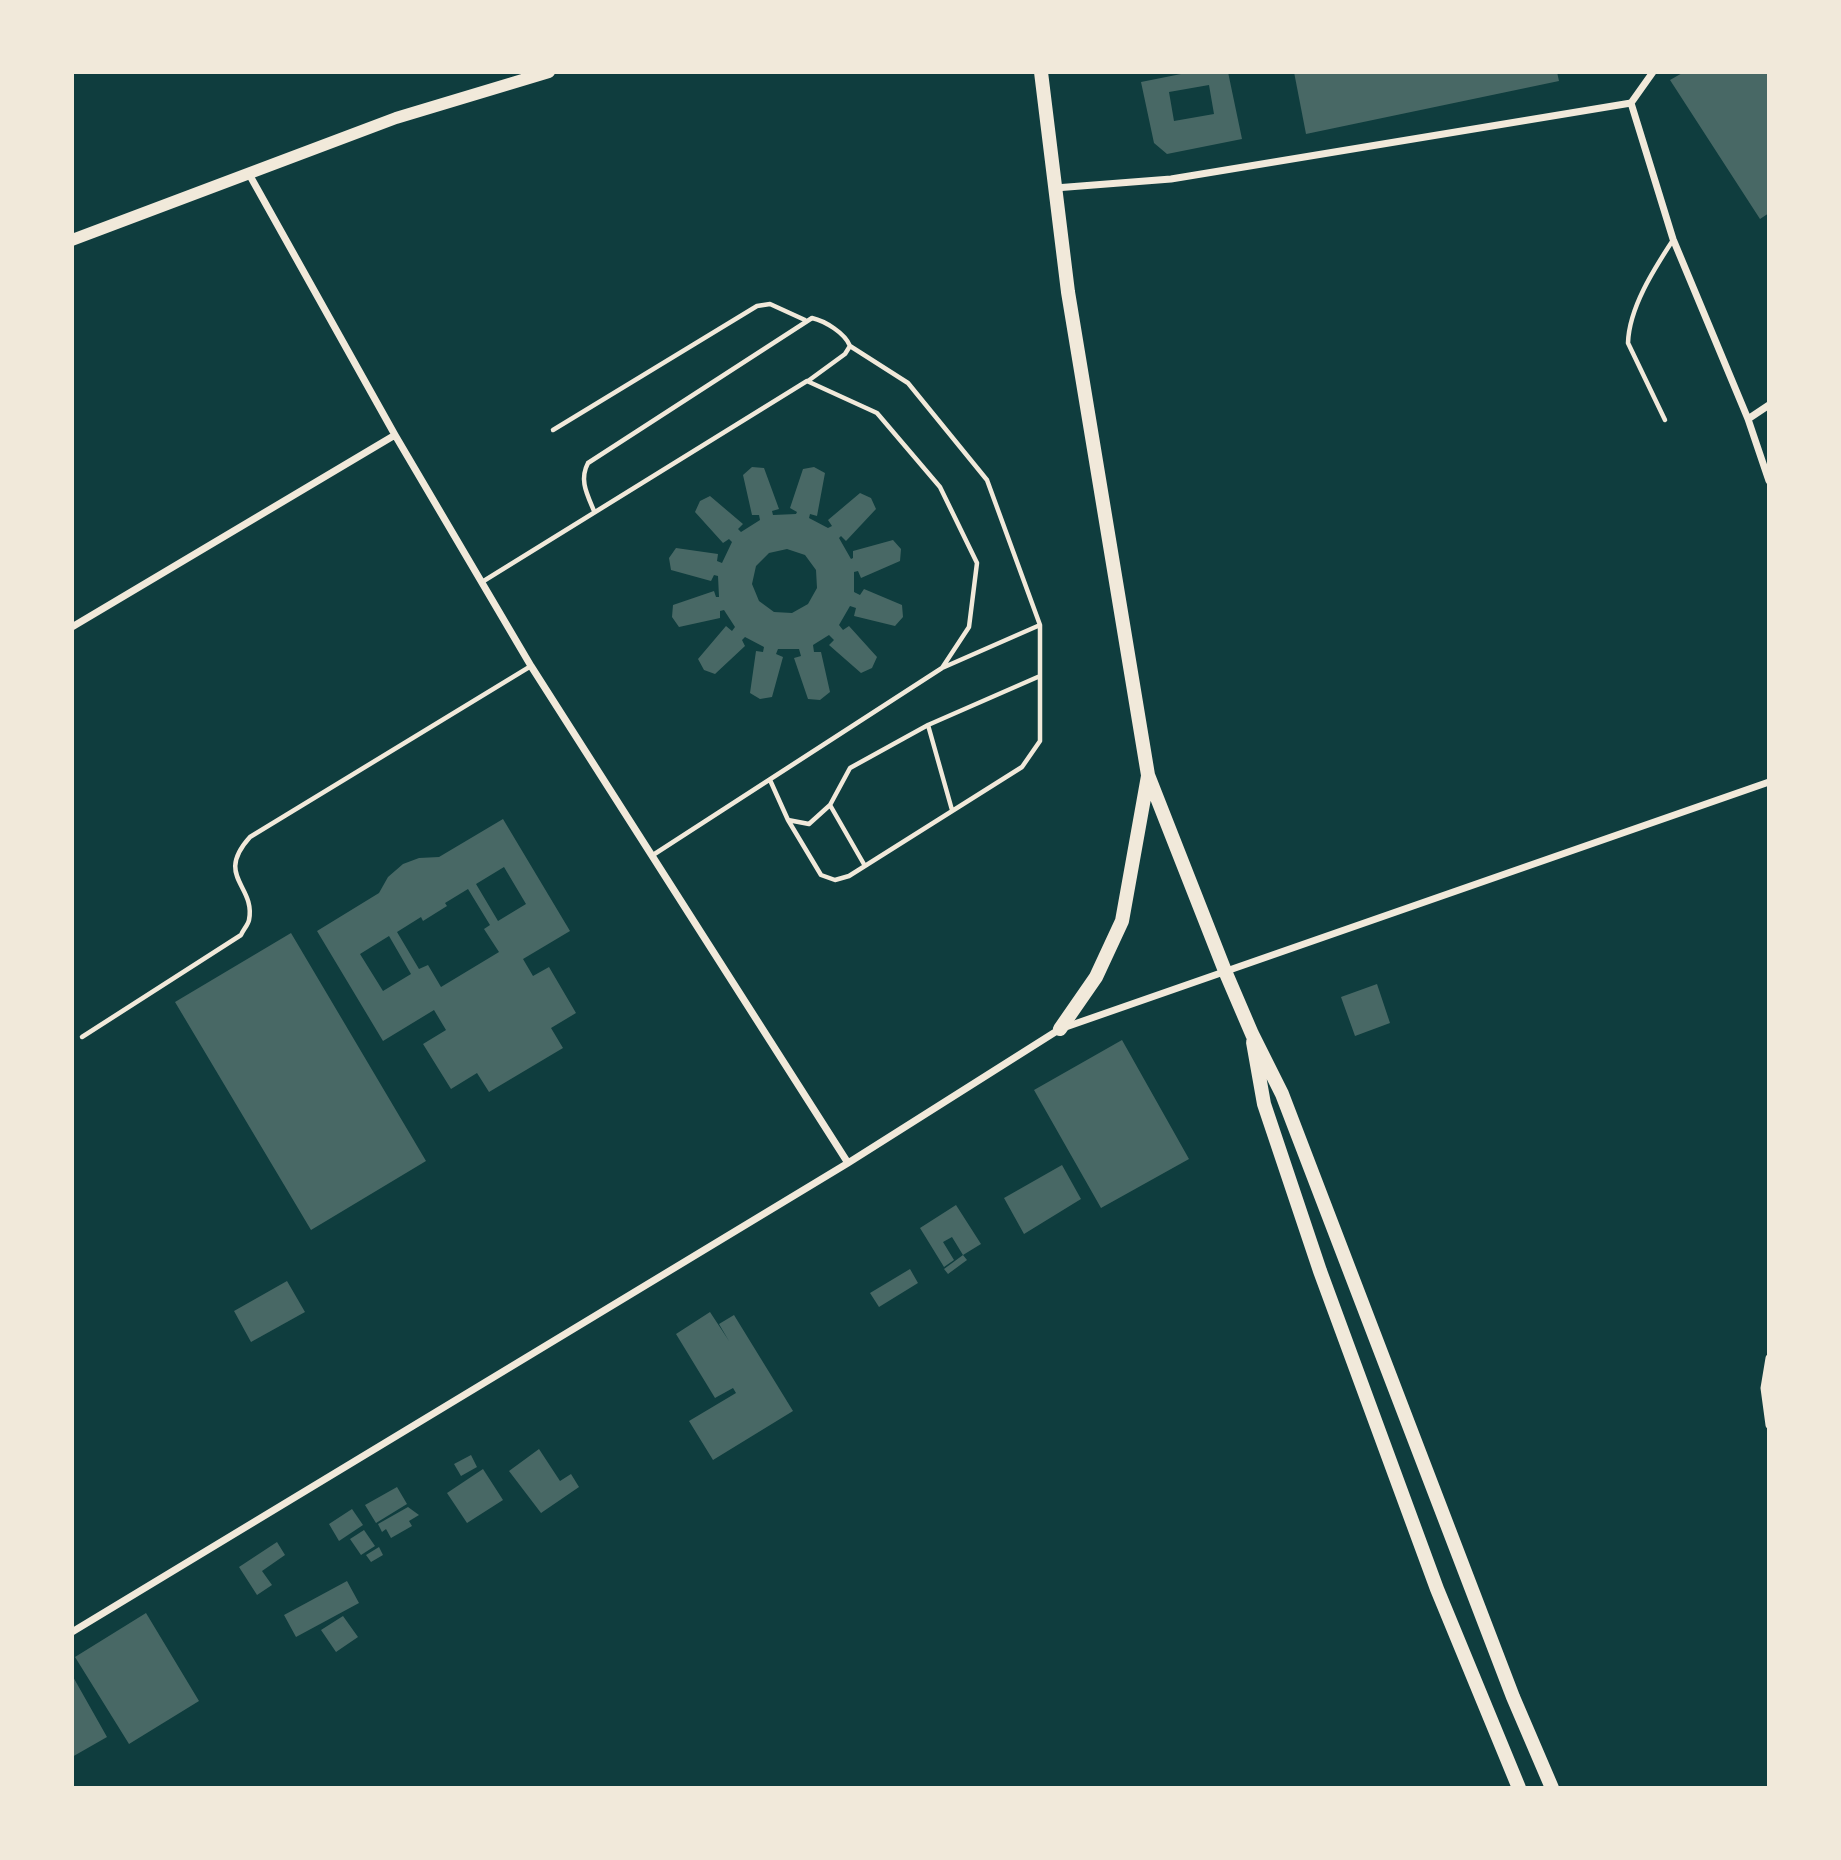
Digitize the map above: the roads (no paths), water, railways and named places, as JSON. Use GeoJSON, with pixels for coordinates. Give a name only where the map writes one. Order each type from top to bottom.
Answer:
{"type":"FeatureCollection","features":[{"type":"Feature","properties":{"kind":"highway"},"geometry":{"type":"LineString","coordinates":[[1041,72],[1068,292],[1148,775],[1225,971],[1282,1094],[1513,1697],[1552,1788]]}},
{"type":"Feature","properties":{"kind":"highway"},"geometry":{"type":"LineString","coordinates":[[1060,1029],[1096,977],[1122,921],[1148,775]]}},
{"type":"Feature","properties":{"kind":"highway"},"geometry":{"type":"LineString","coordinates":[[1252,1034],[1264,1104],[1320,1271],[1437,1589],[1519,1788]]}},
{"type":"Feature","properties":{"kind":"main road"},"geometry":{"type":"LineString","coordinates":[[72,240],[396,118],[540,73]]}},
{"type":"Feature","properties":{"kind":"street"},"geometry":{"type":"LineString","coordinates":[[1055,188],[1171,179],[1631,103],[1653,72]]}},
{"type":"Feature","properties":{"kind":"street"},"geometry":{"type":"LineString","coordinates":[[1631,103],[1674,239],[1748,419],[1769,481]]}},
{"type":"Feature","properties":{"kind":"street"},"geometry":{"type":"LineString","coordinates":[[249,174],[395,435],[531,666],[848,1163]]}},
{"type":"Feature","properties":{"kind":"street"},"geometry":{"type":"LineString","coordinates":[[1748,419],[1769,405]]}},
{"type":"Feature","properties":{"kind":"street"},"geometry":{"type":"LineString","coordinates":[[72,627],[395,435]]}},
{"type":"Feature","properties":{"kind":"street"},"geometry":{"type":"LineString","coordinates":[[72,1632],[848,1163],[1060,1029],[1769,782]]}},
{"type":"Feature","properties":{"kind":"street"},"geometry":{"type":"LineString","coordinates":[[1769,1358],[1764,1388],[1769,1425]]}},
{"type":"Feature","properties":{"kind":"lane"},"geometry":{"type":"LineString","coordinates":[[1665,420],[1628,343],[1628,332],[1644,290],[1674,239]]}},
{"type":"Feature","properties":{"kind":"lane"},"geometry":{"type":"LineString","coordinates":[[553,430],[757,306],[770,304],[806,321]]}},
{"type":"Feature","properties":{"kind":"lane"},"geometry":{"type":"LineString","coordinates":[[594,511],[583,481],[583,472],[588,463],[812,318],[821,320],[847,339],[850,346],[908,383],[987,480],[1040,625],[1040,741],[1022,767],[849,876],[835,880],[821,875],[788,820],[770,780]]}},
{"type":"Feature","properties":{"kind":"lane"},"geometry":{"type":"LineString","coordinates":[[481,582],[807,381],[845,354],[850,346]]}},
{"type":"Feature","properties":{"kind":"lane"},"geometry":{"type":"LineString","coordinates":[[807,381],[877,413],[940,487],[977,563],[969,627],[942,668]]}},
{"type":"Feature","properties":{"kind":"lane"},"geometry":{"type":"LineString","coordinates":[[653,855],[942,668],[1040,625]]}},
{"type":"Feature","properties":{"kind":"lane"},"geometry":{"type":"LineString","coordinates":[[82,1037],[241,935],[248,921],[248,908],[234,865],[238,850],[250,837],[531,666]]}},
{"type":"Feature","properties":{"kind":"lane"},"geometry":{"type":"LineString","coordinates":[[788,820],[809,824],[830,805],[850,768],[928,725],[1040,676]]}},
{"type":"Feature","properties":{"kind":"lane"},"geometry":{"type":"LineString","coordinates":[[928,725],[952,810]]}},
{"type":"Feature","properties":{"kind":"lane"},"geometry":{"type":"LineString","coordinates":[[830,805],[865,866]]}}]}
